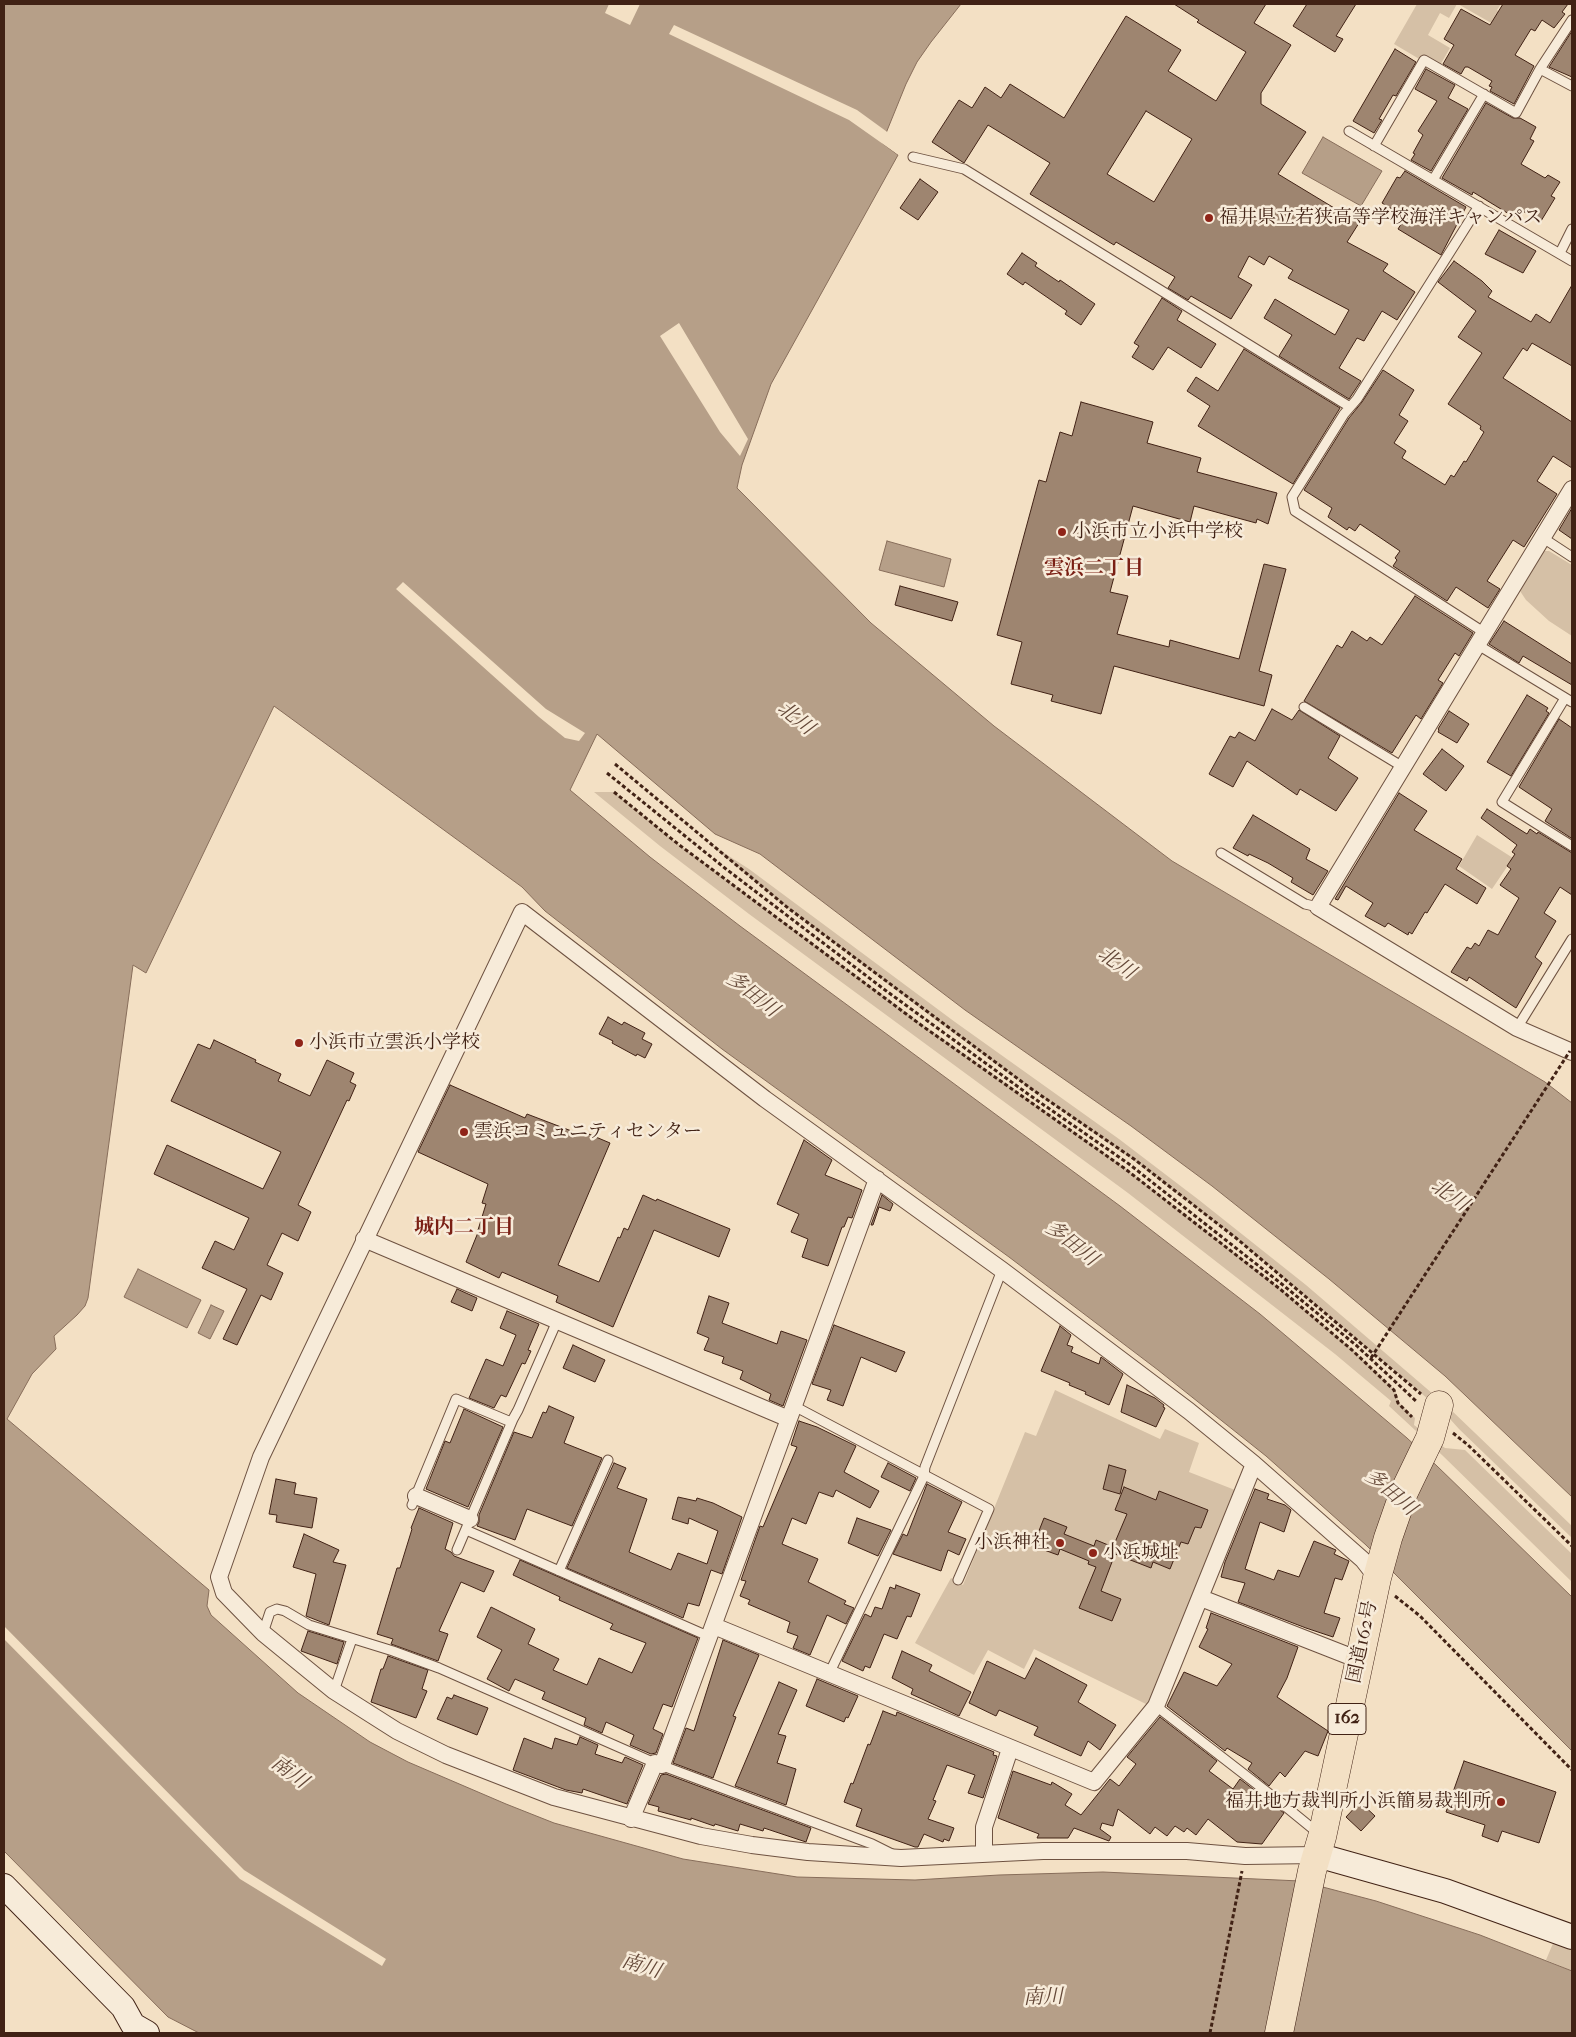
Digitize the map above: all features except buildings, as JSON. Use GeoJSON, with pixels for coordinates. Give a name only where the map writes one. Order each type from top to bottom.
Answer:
{"type":"FeatureCollection","features":[{"type":"Feature","properties":{"kind":"highway","name":"国道162号"},"geometry":{"type":"LineString","coordinates":[[1279,2033],[1359,1660],[1383,1579],[1404,1492],[1429,1416]]}},
{"type":"Feature","properties":{"kind":"street"},"geometry":{"type":"LineString","coordinates":[[1571,1052],[1517,1028],[1318,908],[1572,489]]}},
{"type":"Feature","properties":{"kind":"street"},"geometry":{"type":"LineString","coordinates":[[1383,1579],[1254,1464],[1190,1411],[1002,1270],[765,1099],[522,912],[261,1457],[220,1577],[224,1593],[263,1633],[334,1691],[397,1730],[446,1755],[554,1797],[631,1819],[701,1836],[752,1845],[808,1852],[901,1858],[1043,1851],[1186,1851],[1245,1856],[1317,1854],[1445,1891],[1572,1937]]}},
{"type":"Feature","properties":{"kind":"street"},"geometry":{"type":"LineString","coordinates":[[631,1819],[659,1764],[712,1632],[877,1179]]}},
{"type":"Feature","properties":{"kind":"street"},"geometry":{"type":"LineString","coordinates":[[364,1239],[557,1320],[791,1412]]}},
{"type":"Feature","properties":{"kind":"street"},"geometry":{"type":"LineString","coordinates":[[712,1632],[829,1674],[1094,1782],[1156,1706],[1254,1464]]}},
{"type":"Feature","properties":{"kind":"street"},"geometry":{"type":"LineString","coordinates":[[414,1501],[468,1524]]}},
{"type":"Feature","properties":{"kind":"street"},"geometry":{"type":"LineString","coordinates":[[1201,1598],[1359,1660]]}},
{"type":"Feature","properties":{"kind":"street"},"geometry":{"type":"LineString","coordinates":[[984,1854],[984,1827],[1010,1749]]}},
{"type":"Feature","properties":{"kind":"street"},"geometry":{"type":"LineString","coordinates":[[4,1886],[124,2008],[136,2030]]}},
{"type":"Feature","properties":{"kind":"lane"},"geometry":{"type":"LineString","coordinates":[[1374,146],[1424,60],[1516,113],[1540,69],[1572,20]]}},
{"type":"Feature","properties":{"kind":"lane"},"geometry":{"type":"LineString","coordinates":[[1540,69],[1572,86]]}},
{"type":"Feature","properties":{"kind":"lane"},"geometry":{"type":"LineString","coordinates":[[1434,180],[1484,94]]}},
{"type":"Feature","properties":{"kind":"lane"},"geometry":{"type":"LineString","coordinates":[[1349,132],[1572,261]]}},
{"type":"Feature","properties":{"kind":"lane"},"geometry":{"type":"LineString","coordinates":[[913,157],[964,169],[1350,407]]}},
{"type":"Feature","properties":{"kind":"lane"},"geometry":{"type":"LineString","coordinates":[[1479,206],[1292,498],[1295,511],[1569,700],[1502,802],[1572,846]]}},
{"type":"Feature","properties":{"kind":"lane"},"geometry":{"type":"LineString","coordinates":[[1560,253],[1572,229]]}},
{"type":"Feature","properties":{"kind":"lane"},"geometry":{"type":"LineString","coordinates":[[1542,538],[1572,557]]}},
{"type":"Feature","properties":{"kind":"lane"},"geometry":{"type":"LineString","coordinates":[[1304,707],[1403,767]]}},
{"type":"Feature","properties":{"kind":"lane"},"geometry":{"type":"LineString","coordinates":[[1221,853],[1305,904],[1318,908]]}},
{"type":"Feature","properties":{"kind":"lane"},"geometry":{"type":"LineString","coordinates":[[1517,1028],[1572,939]]}},
{"type":"Feature","properties":{"kind":"lane"},"geometry":{"type":"LineString","coordinates":[[829,1674],[924,1473],[1002,1270]]}},
{"type":"Feature","properties":{"kind":"lane"},"geometry":{"type":"LineString","coordinates":[[457,1550],[511,1422],[557,1320]]}},
{"type":"Feature","properties":{"kind":"lane"},"geometry":{"type":"LineString","coordinates":[[414,1501],[456,1399],[511,1422]]}},
{"type":"Feature","properties":{"kind":"lane"},"geometry":{"type":"LineString","coordinates":[[791,1412],[924,1473],[989,1509],[958,1580]]}},
{"type":"Feature","properties":{"kind":"lane"},"geometry":{"type":"LineString","coordinates":[[559,1571],[608,1460]]}},
{"type":"Feature","properties":{"kind":"lane"},"geometry":{"type":"LineString","coordinates":[[468,1524],[559,1571],[712,1632]]}},
{"type":"Feature","properties":{"kind":"lane"},"geometry":{"type":"LineString","coordinates":[[263,1633],[270,1612],[277,1609],[285,1611],[309,1625],[439,1668],[659,1764],[872,1844],[901,1858]]}},
{"type":"Feature","properties":{"kind":"lane"},"geometry":{"type":"LineString","coordinates":[[334,1691],[352,1639]]}},
{"type":"Feature","properties":{"kind":"lane"},"geometry":{"type":"LineString","coordinates":[[1156,1706],[1280,1802],[1317,1854]]}},
{"type":"Feature","properties":{"kind":"path"},"geometry":{"type":"LineString","coordinates":[[615,764],[788,908],[1002,1068],[1134,1159],[1236,1238],[1429,1416],[1468,1445],[1572,1546]]}},
{"type":"Feature","properties":{"kind":"path"},"geometry":{"type":"LineString","coordinates":[[607,773],[726,869],[885,990],[1028,1094],[1129,1164],[1284,1285],[1371,1358],[1429,1416]]}},
{"type":"Feature","properties":{"kind":"path"},"geometry":{"type":"LineString","coordinates":[[614,792],[678,844],[913,1019],[1124,1168],[1280,1289],[1352,1350],[1394,1390],[1398,1404],[1429,1416]]}},
{"type":"Feature","properties":{"kind":"path"},"geometry":{"type":"LineString","coordinates":[[1371,1358],[1571,1052]]}},
{"type":"Feature","properties":{"kind":"path"},"geometry":{"type":"LineString","coordinates":[[1383,1579],[1572,1770]]}},
{"type":"Feature","properties":{"kind":"path"},"geometry":{"type":"LineString","coordinates":[[1210,2033],[1245,1856]]}},
{"type":"Feature","properties":{"kind":"shaded area"},"geometry":{"type":"Polygon","coordinates":[[[1417,4],[1457,4],[1449,18],[1440,13],[1428,35],[1450,48],[1439,67],[1421,60],[1394,44],[1417,4]]]}},
{"type":"Feature","properties":{"kind":"shaded area"},"geometry":{"type":"Polygon","coordinates":[[[1458,4],[1501,4],[1497,10],[1500,13],[1493,24],[1458,4]]]}},
{"type":"Feature","properties":{"kind":"shaded area"},"geometry":{"type":"Polygon","coordinates":[[[1544,551],[1549,551],[1572,565],[1572,636],[1549,621],[1526,600],[1520,591],[1544,551]]]}},
{"type":"Feature","properties":{"kind":"shaded area"},"geometry":{"type":"Polygon","coordinates":[[[594,792],[614,792],[678,844],[922,1024],[1124,1167],[1281,1289],[1353,1350],[1395,1390],[1399,1403],[1415,1418],[1414,1425],[1445,1448],[1465,1450],[1572,1554],[1572,1582],[1389,1406],[1391,1401],[1335,1354],[1128,1193],[749,914],[660,846],[594,792]]]}},
{"type":"Feature","properties":{"kind":"shaded area"},"geometry":{"type":"Polygon","coordinates":[[[1477,835],[1513,858],[1492,889],[1459,866],[1477,835]]]}},
{"type":"Feature","properties":{"kind":"shaded area"},"geometry":{"type":"Polygon","coordinates":[[[707,842],[749,869],[955,1022],[1119,1139],[1306,1285],[1433,1394],[1428,1399],[1236,1238],[1133,1160],[941,1024],[788,908],[707,842]]]}},
{"type":"Feature","properties":{"kind":"shaded area"},"geometry":{"type":"Polygon","coordinates":[[[1055,1390],[1160,1439],[1165,1429],[1199,1443],[1189,1472],[1235,1490],[1148,1705],[1034,1649],[1024,1669],[988,1650],[974,1675],[915,1643],[951,1578],[963,1585],[1025,1432],[1036,1436],[1055,1390]]]}},
{"type":"Feature","properties":{"kind":"shaded area"},"geometry":{"type":"Polygon","coordinates":[[[1450,1409],[1572,1526],[1572,1538],[1459,1429],[1450,1419],[1450,1409]]]}},
{"type":"Feature","properties":{"kind":"shaded area"},"geometry":{"type":"Polygon","coordinates":[[[1554,1941],[1572,1950],[1572,1971],[1546,1960],[1554,1941]]]}},
{"type":"Feature","properties":{"kind":"water"},"geometry":{"type":"Polygon","coordinates":[[[4,4],[961,4],[917,62],[906,84],[882,143],[898,155],[771,384],[742,465],[737,488],[871,623],[994,726],[1172,861],[1545,1082],[1572,1103],[1572,1497],[1445,1376],[1329,1279],[1212,1186],[1131,1126],[965,1010],[760,854],[715,834],[597,734],[570,790],[650,857],[740,926],[1120,1206],[1260,1314],[1407,1438],[1437,1466],[1572,1597],[1572,1751],[1366,1545],[1266,1456],[1158,1370],[1009,1257],[722,1049],[545,911],[522,887],[274,706],[146,973],[133,965],[88,1298],[85,1306],[77,1315],[54,1336],[56,1349],[32,1374],[7,1419],[209,1590],[207,1606],[211,1615],[298,1693],[370,1742],[408,1762],[554,1823],[683,1859],[797,1877],[915,1880],[1103,1872],[1300,1881],[1376,1901],[1480,1935],[1572,1971],[1572,2033],[199,2033],[168,2017],[4,1851],[4,4]]]}},
{"type":"Feature","properties":{"kind":"water"},"geometry":{"type":"Polygon","coordinates":[[[1323,137],[1382,171],[1361,206],[1302,173],[1323,137]]]}},
{"type":"Feature","properties":{"kind":"water"},"geometry":{"type":"Polygon","coordinates":[[[887,541],[951,559],[944,587],[879,570],[887,541]]]}},
{"type":"Feature","properties":{"kind":"water"},"geometry":{"type":"Polygon","coordinates":[[[138,1269],[201,1300],[187,1328],[124,1297],[138,1269]]]}},
{"type":"Feature","properties":{"kind":"water"},"geometry":{"type":"Polygon","coordinates":[[[211,1305],[224,1311],[210,1339],[198,1333],[211,1305]]]}},
{"type":"Feature","properties":{"kind":"pier"},"geometry":{"type":"Polygon","coordinates":[[[609,4],[640,4],[630,25],[605,13],[609,4]]]}},
{"type":"Feature","properties":{"kind":"pier"},"geometry":{"type":"Polygon","coordinates":[[[674,25],[857,110],[890,134],[886,142],[900,153],[900,156],[849,120],[669,34],[674,25]]]}},
{"type":"Feature","properties":{"kind":"pier"},"geometry":{"type":"Polygon","coordinates":[[[679,323],[748,439],[740,456],[720,432],[660,336],[679,323]]]}},
{"type":"Feature","properties":{"kind":"pier"},"geometry":{"type":"Polygon","coordinates":[[[403,582],[546,709],[585,733],[579,741],[565,738],[539,717],[396,589],[403,582]]]}},
{"type":"Feature","properties":{"kind":"pier"},"geometry":{"type":"Polygon","coordinates":[[[4,1626],[244,1870],[386,1959],[382,1966],[240,1879],[4,1639],[4,1626]]]}},
{"type":"Feature","properties":{"kind":"place","name":"福井県立若狭高等学校海洋キャンパス"},"geometry":{"type":"Point","coordinates":[1209,218]}},
{"type":"Feature","properties":{"kind":"place","name":"小浜市立小浜中学校"},"geometry":{"type":"Point","coordinates":[1062,532]}},
{"type":"Feature","properties":{"kind":"place","name":"小浜市立雲浜小学校"},"geometry":{"type":"Point","coordinates":[299,1043]}},
{"type":"Feature","properties":{"kind":"place","name":"雲浜コミュニティセンター"},"geometry":{"type":"Point","coordinates":[464,1132]}},
{"type":"Feature","properties":{"kind":"place","name":"小浜神社"},"geometry":{"type":"Point","coordinates":[1060,1543]}},
{"type":"Feature","properties":{"kind":"place","name":"小浜城址"},"geometry":{"type":"Point","coordinates":[1093,1553]}},
{"type":"Feature","properties":{"kind":"place","name":"福井地方裁判所小浜簡易裁判所"},"geometry":{"type":"Point","coordinates":[1501,1802]}},
{"type":"Feature","properties":{"kind":"district","name":"雲浜二丁目"},"geometry":{"type":"Point","coordinates":[1094,569]}},
{"type":"Feature","properties":{"kind":"district","name":"城内二丁目"},"geometry":{"type":"Point","coordinates":[464,1228]}},
{"type":"Feature","properties":{"kind":"water label","name":"北川"},"geometry":{"type":"Point","coordinates":[795,719]}},
{"type":"Feature","properties":{"kind":"water label","name":"北川"},"geometry":{"type":"Point","coordinates":[1116,964]}},
{"type":"Feature","properties":{"kind":"water label","name":"多田川"},"geometry":{"type":"Point","coordinates":[752,995]}},
{"type":"Feature","properties":{"kind":"water label","name":"北川"},"geometry":{"type":"Point","coordinates":[1449,1196]}},
{"type":"Feature","properties":{"kind":"water label","name":"多田川"},"geometry":{"type":"Point","coordinates":[1071,1244]}},
{"type":"Feature","properties":{"kind":"water label","name":"多田川"},"geometry":{"type":"Point","coordinates":[1390,1493]}},
{"type":"Feature","properties":{"kind":"water label","name":"南川"},"geometry":{"type":"Point","coordinates":[289,1773]}},
{"type":"Feature","properties":{"kind":"water label","name":"南川"},"geometry":{"type":"Point","coordinates":[641,1967]}},
{"type":"Feature","properties":{"kind":"water label","name":"南川"},"geometry":{"type":"Point","coordinates":[1043,1998]}}]}
